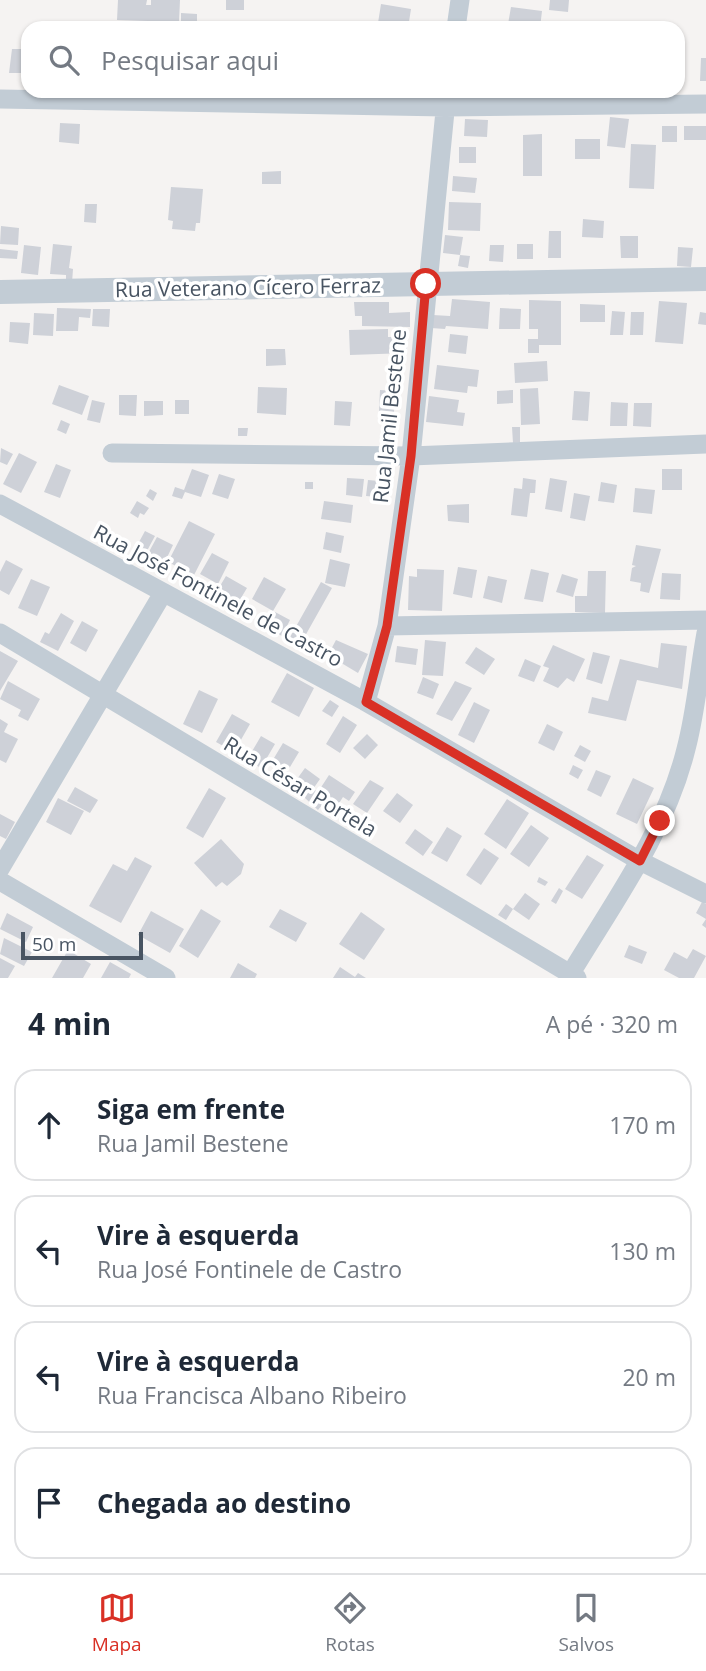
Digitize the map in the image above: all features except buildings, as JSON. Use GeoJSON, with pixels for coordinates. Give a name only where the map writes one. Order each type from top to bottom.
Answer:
{"type":"FeatureCollection","features":[{"type":"Feature","properties":{"kind":"street"},"geometry":{"type":"LineString","coordinates":[[457,21],[460,0]]}},
{"type":"Feature","properties":{"kind":"street"},"geometry":{"type":"LineString","coordinates":[[0,99],[446,99],[706,104]]}},
{"type":"Feature","properties":{"kind":"street","name":"Rua Jamil Bestene"},"geometry":{"type":"LineString","coordinates":[[366,702],[387,626],[411,456],[446,99]]}},
{"type":"Feature","properties":{"kind":"street","name":"Rua Veterano Cícero Ferraz"},"geometry":{"type":"LineString","coordinates":[[0,292],[706,279]]}},
{"type":"Feature","properties":{"kind":"street"},"geometry":{"type":"LineString","coordinates":[[112,453],[411,456],[706,444]]}},
{"type":"Feature","properties":{"kind":"street","name":"Rua José Fontinele de Castro"},"geometry":{"type":"LineString","coordinates":[[0,504],[366,702],[640,861],[706,894]]}},
{"type":"Feature","properties":{"kind":"street"},"geometry":{"type":"LineString","coordinates":[[0,869],[163,593]]}},
{"type":"Feature","properties":{"kind":"street"},"geometry":{"type":"LineString","coordinates":[[387,626],[706,620]]}},
{"type":"Feature","properties":{"kind":"street","name":"Rua César Portela"},"geometry":{"type":"LineString","coordinates":[[0,633],[572,977]]}},
{"type":"Feature","properties":{"kind":"street"},"geometry":{"type":"LineString","coordinates":[[572,977],[640,861],[672,792],[687,749],[706,633]]}},
{"type":"Feature","properties":{"kind":"street"},"geometry":{"type":"LineString","coordinates":[[0,881],[166,978]]}},
{"type":"Feature","properties":{"kind":"route"},"geometry":{"type":"LineString","coordinates":[[426,284],[411,456],[387,626],[366,702],[640,861],[660,821]]}}]}
